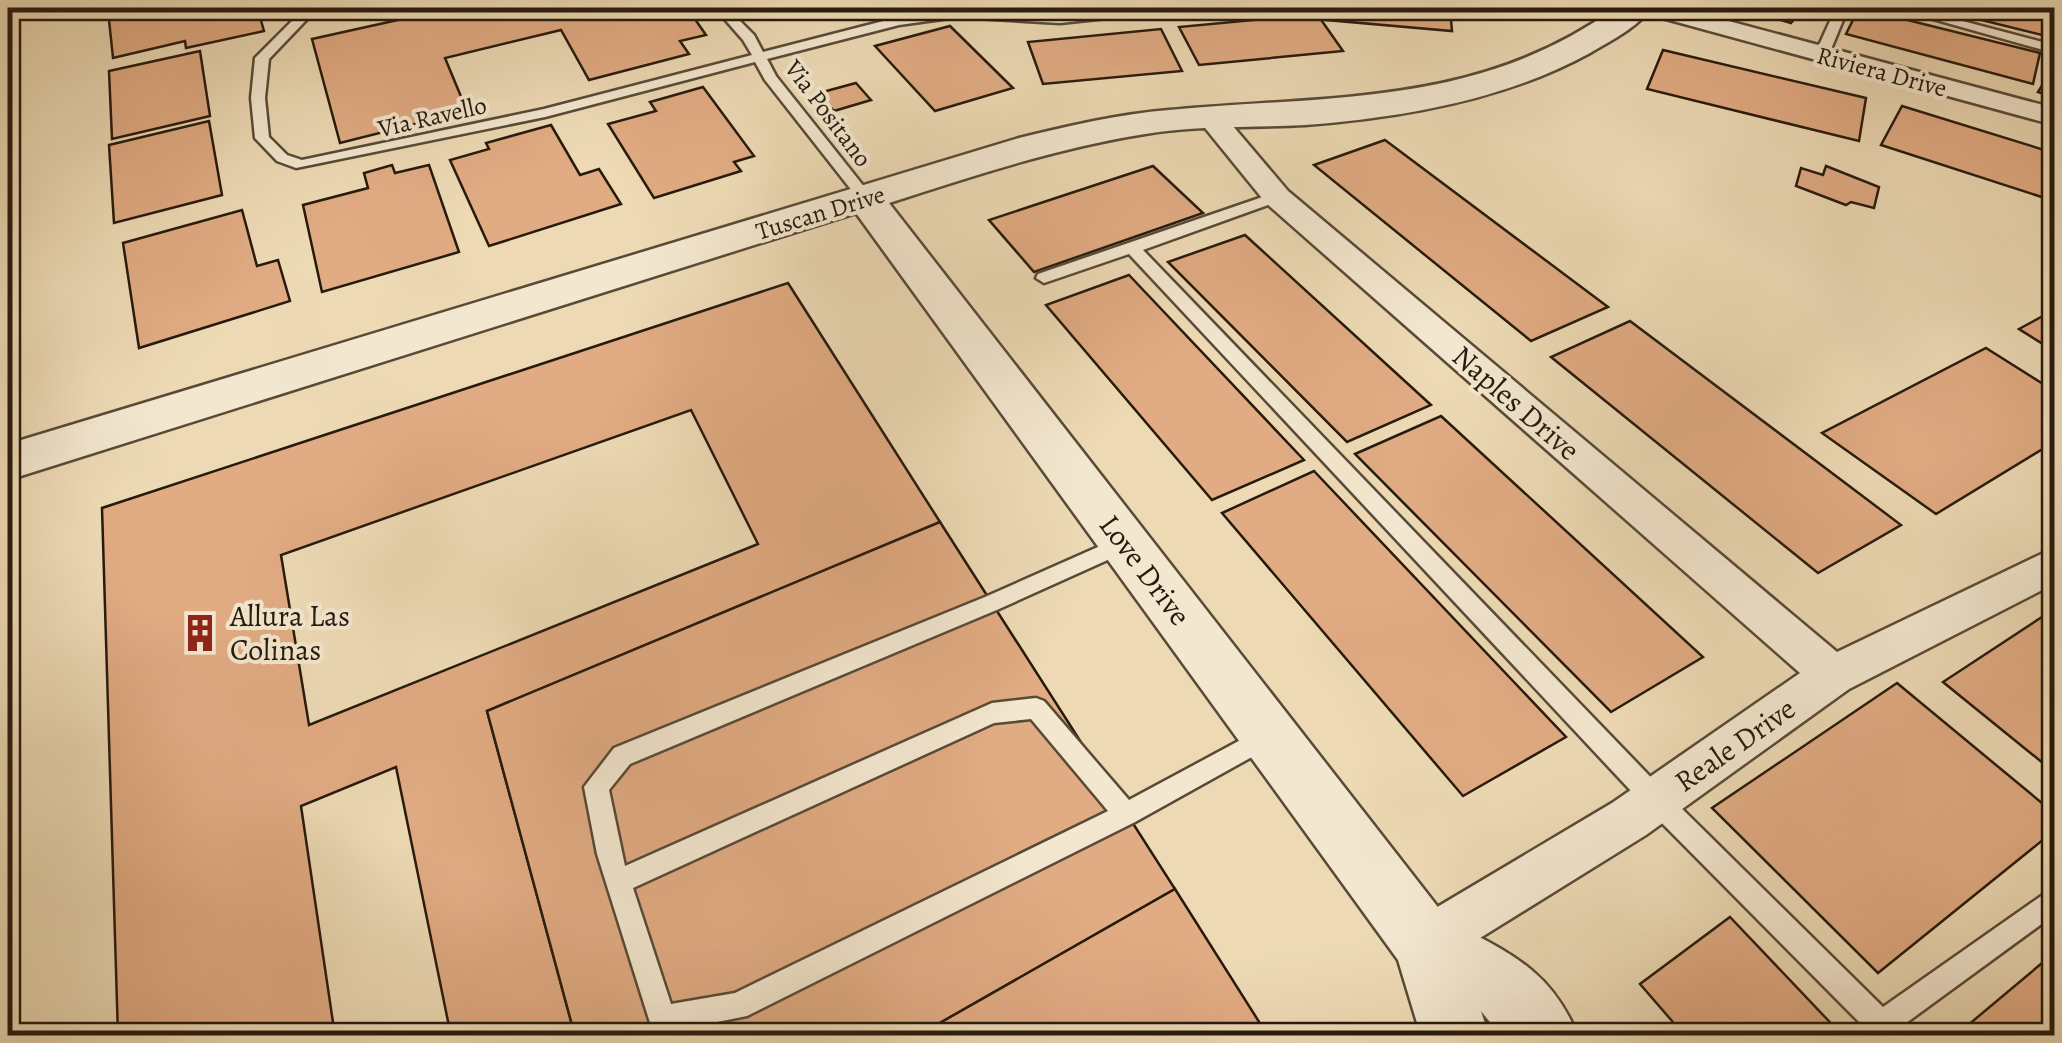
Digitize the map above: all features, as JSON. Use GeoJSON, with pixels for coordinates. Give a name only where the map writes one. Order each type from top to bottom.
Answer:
{"type":"FeatureCollection","features":[{"type":"Feature","properties":{"kind":"street","name":"Tuscan Drive"},"geometry":{"type":"LineString","coordinates":[[8,462],[1032,146],[1150,122],[1310,114],[1440,94],[1545,64],[1613,27],[1635,8]]}},
{"type":"Feature","properties":{"kind":"street","name":"Riviera Drive"},"geometry":{"type":"LineString","coordinates":[[1652,8],[2054,117]]}},
{"type":"Feature","properties":{"kind":"street","name":"Naples Drive"},"geometry":{"type":"LineString","coordinates":[[1212,118],[1277,197],[1833,676]]}},
{"type":"Feature","properties":{"kind":"street","name":"Love Drive"},"geometry":{"type":"LineString","coordinates":[[865,198],[1426,943],[1454,1036]]}},
{"type":"Feature","properties":{"kind":"street","name":"Reale Drive"},"geometry":{"type":"LineString","coordinates":[[1426,943],[1656,800],[1833,676],[2054,565]]}},
{"type":"Feature","properties":{"kind":"street","name":"Love Drive"},"geometry":{"type":"LineString","coordinates":[[1426,943],[1510,990],[1544,1036]]}},
{"type":"Feature","properties":{"kind":"lane","name":"Via Ravello"},"geometry":{"type":"LineString","coordinates":[[304,8],[305,15],[262,58],[258,98],[262,138],[282,158],[301,164],[544,114],[762,56]]}},
{"type":"Feature","properties":{"kind":"lane","name":"Via Positano"},"geometry":{"type":"LineString","coordinates":[[720,8],[762,56],[770,77],[865,198]]}},
{"type":"Feature","properties":{"kind":"lane"},"geometry":{"type":"LineString","coordinates":[[762,56],[929,16],[1060,19],[1164,8]]}},
{"type":"Feature","properties":{"kind":"lane"},"geometry":{"type":"LineString","coordinates":[[1822,54],[1842,8]]}},
{"type":"Feature","properties":{"kind":"lane"},"geometry":{"type":"LineString","coordinates":[[1900,8],[2054,49]]}},
{"type":"Feature","properties":{"kind":"lane"},"geometry":{"type":"LineString","coordinates":[[1044,278],[1277,197]]}},
{"type":"Feature","properties":{"kind":"lane"},"geometry":{"type":"LineString","coordinates":[[1132,248],[1656,800],[1888,1030],[2054,900]]}},
{"type":"Feature","properties":{"kind":"lane"},"geometry":{"type":"LineString","coordinates":[[1125,543],[992,604],[622,756],[596,788],[618,882],[662,1019],[737,1006],[1126,814],[1270,736]]}},
{"type":"Feature","properties":{"kind":"lane"},"geometry":{"type":"LineString","coordinates":[[618,882],[992,714],[1036,708],[1126,814]]}},
{"type":"Feature","properties":{"kind":"building"},"geometry":{"type":"Polygon","coordinates":[[[145,8],[277,8],[279,13],[260,17],[264,31],[186,48],[185,41],[113,58],[109,20],[145,12],[145,8]]]}},
{"type":"Feature","properties":{"kind":"building"},"geometry":{"type":"Polygon","coordinates":[[[452,8],[660,8],[666,18],[690,12],[706,35],[680,41],[689,54],[589,80],[561,30],[445,58],[467,111],[340,143],[312,39],[452,8]]]}},
{"type":"Feature","properties":{"kind":"building"},"geometry":{"type":"Polygon","coordinates":[[[1327,8],[1450,8],[1452,31],[1327,20],[1327,8]]]}},
{"type":"Feature","properties":{"kind":"building"},"geometry":{"type":"Polygon","coordinates":[[[1739,8],[1803,8],[1791,23],[1739,8]]]}},
{"type":"Feature","properties":{"kind":"building"},"geometry":{"type":"Polygon","coordinates":[[[1859,8],[2040,53],[2033,84],[1846,34],[1859,8]]]}},
{"type":"Feature","properties":{"kind":"building"},"geometry":{"type":"Polygon","coordinates":[[[1933,8],[2054,9],[2054,38],[1933,8]]]}},
{"type":"Feature","properties":{"kind":"building"},"geometry":{"type":"Polygon","coordinates":[[[1317,14],[1343,51],[1199,65],[1179,27],[1317,14]]]}},
{"type":"Feature","properties":{"kind":"building"},"geometry":{"type":"Polygon","coordinates":[[[950,26],[1013,88],[935,111],[875,46],[950,26]]]}},
{"type":"Feature","properties":{"kind":"building"},"geometry":{"type":"Polygon","coordinates":[[[1161,29],[1182,71],[1043,84],[1028,42],[1161,29]]]}},
{"type":"Feature","properties":{"kind":"building"},"geometry":{"type":"Polygon","coordinates":[[[1663,50],[1866,98],[1859,141],[1647,89],[1663,50]]]}},
{"type":"Feature","properties":{"kind":"building"},"geometry":{"type":"Polygon","coordinates":[[[200,51],[210,116],[112,139],[109,71],[200,51]]]}},
{"type":"Feature","properties":{"kind":"building"},"geometry":{"type":"Polygon","coordinates":[[[2054,66],[2054,97],[2038,92],[2054,66]]]}},
{"type":"Feature","properties":{"kind":"building"},"geometry":{"type":"Polygon","coordinates":[[[856,83],[871,100],[834,111],[819,93],[856,83]]]}},
{"type":"Feature","properties":{"kind":"building"},"geometry":{"type":"Polygon","coordinates":[[[703,87],[754,156],[734,162],[741,171],[654,198],[608,124],[656,111],[650,102],[703,87]]]}},
{"type":"Feature","properties":{"kind":"building"},"geometry":{"type":"Polygon","coordinates":[[[1902,106],[2054,153],[2054,201],[1881,145],[1902,106]]]}},
{"type":"Feature","properties":{"kind":"building"},"geometry":{"type":"Polygon","coordinates":[[[209,121],[222,195],[114,223],[109,145],[209,121]]]}},
{"type":"Feature","properties":{"kind":"building"},"geometry":{"type":"Polygon","coordinates":[[[551,125],[580,175],[599,169],[621,204],[489,246],[450,160],[489,149],[486,143],[551,125]]]}},
{"type":"Feature","properties":{"kind":"building"},"geometry":{"type":"Polygon","coordinates":[[[1385,140],[1608,307],[1531,341],[1314,165],[1385,140]]]}},
{"type":"Feature","properties":{"kind":"building"},"geometry":{"type":"Polygon","coordinates":[[[392,165],[395,173],[429,165],[459,252],[322,292],[303,205],[368,188],[364,173],[392,165]]]}},
{"type":"Feature","properties":{"kind":"building"},"geometry":{"type":"Polygon","coordinates":[[[1153,166],[1203,213],[1034,272],[989,220],[1153,166]]]}},
{"type":"Feature","properties":{"kind":"building"},"geometry":{"type":"Polygon","coordinates":[[[1826,166],[1879,187],[1874,208],[1851,202],[1846,205],[1796,186],[1801,168],[1823,175],[1826,166]]]}},
{"type":"Feature","properties":{"kind":"building"},"geometry":{"type":"Polygon","coordinates":[[[242,210],[257,266],[278,260],[290,301],[139,348],[123,243],[242,210]]]}},
{"type":"Feature","properties":{"kind":"building"},"geometry":{"type":"Polygon","coordinates":[[[1245,235],[1431,405],[1347,442],[1168,262],[1245,235]]]}},
{"type":"Feature","properties":{"kind":"building"},"geometry":{"type":"Polygon","coordinates":[[[1129,275],[1304,460],[1212,500],[1046,305],[1129,275]]]}},
{"type":"Feature","properties":{"kind":"building","name":"Allura Las Colinas"},"geometry":{"type":"Polygon","coordinates":[[[788,283],[940,522],[487,711],[575,1036],[451,1036],[396,767],[301,806],[335,1036],[118,1036],[102,508],[788,283]],[[691,410],[281,555],[309,725],[758,544],[691,410]]]}},
{"type":"Feature","properties":{"kind":"building"},"geometry":{"type":"Polygon","coordinates":[[[2054,310],[2054,351],[2019,329],[2054,310]]]}},
{"type":"Feature","properties":{"kind":"building"},"geometry":{"type":"Polygon","coordinates":[[[1630,321],[1901,525],[1818,573],[1551,357],[1630,321]]]}},
{"type":"Feature","properties":{"kind":"building"},"geometry":{"type":"Polygon","coordinates":[[[1986,348],[2054,391],[2054,442],[1936,514],[1822,433],[1986,348]]]}},
{"type":"Feature","properties":{"kind":"building"},"geometry":{"type":"Polygon","coordinates":[[[1441,416],[1703,657],[1611,712],[1355,454],[1441,416]]]}},
{"type":"Feature","properties":{"kind":"building"},"geometry":{"type":"Polygon","coordinates":[[[1314,471],[1566,737],[1463,796],[1222,513],[1314,471]]]}},
{"type":"Feature","properties":{"kind":"building"},"geometry":{"type":"Polygon","coordinates":[[[940,522],[1175,889],[917,1036],[575,1036],[487,711],[940,522]]]}},
{"type":"Feature","properties":{"kind":"building"},"geometry":{"type":"Polygon","coordinates":[[[2054,609],[2054,772],[1943,682],[2054,609]]]}},
{"type":"Feature","properties":{"kind":"building"},"geometry":{"type":"Polygon","coordinates":[[[1897,683],[2054,813],[2054,831],[1878,973],[1712,808],[1897,683]]]}},
{"type":"Feature","properties":{"kind":"building"},"geometry":{"type":"Polygon","coordinates":[[[1175,889],[1268,1036],[917,1036],[1175,889]]]}},
{"type":"Feature","properties":{"kind":"building"},"geometry":{"type":"Polygon","coordinates":[[[1730,917],[1843,1036],[1685,1036],[1640,984],[1730,917]]]}},
{"type":"Feature","properties":{"kind":"building"},"geometry":{"type":"Polygon","coordinates":[[[2054,953],[2054,1036],[1955,1036],[2054,953]]]}},
{"type":"Feature","properties":{"kind":"place","name":"Allura Las Colinas"},"geometry":{"type":"Point","coordinates":[200,633]}}]}
